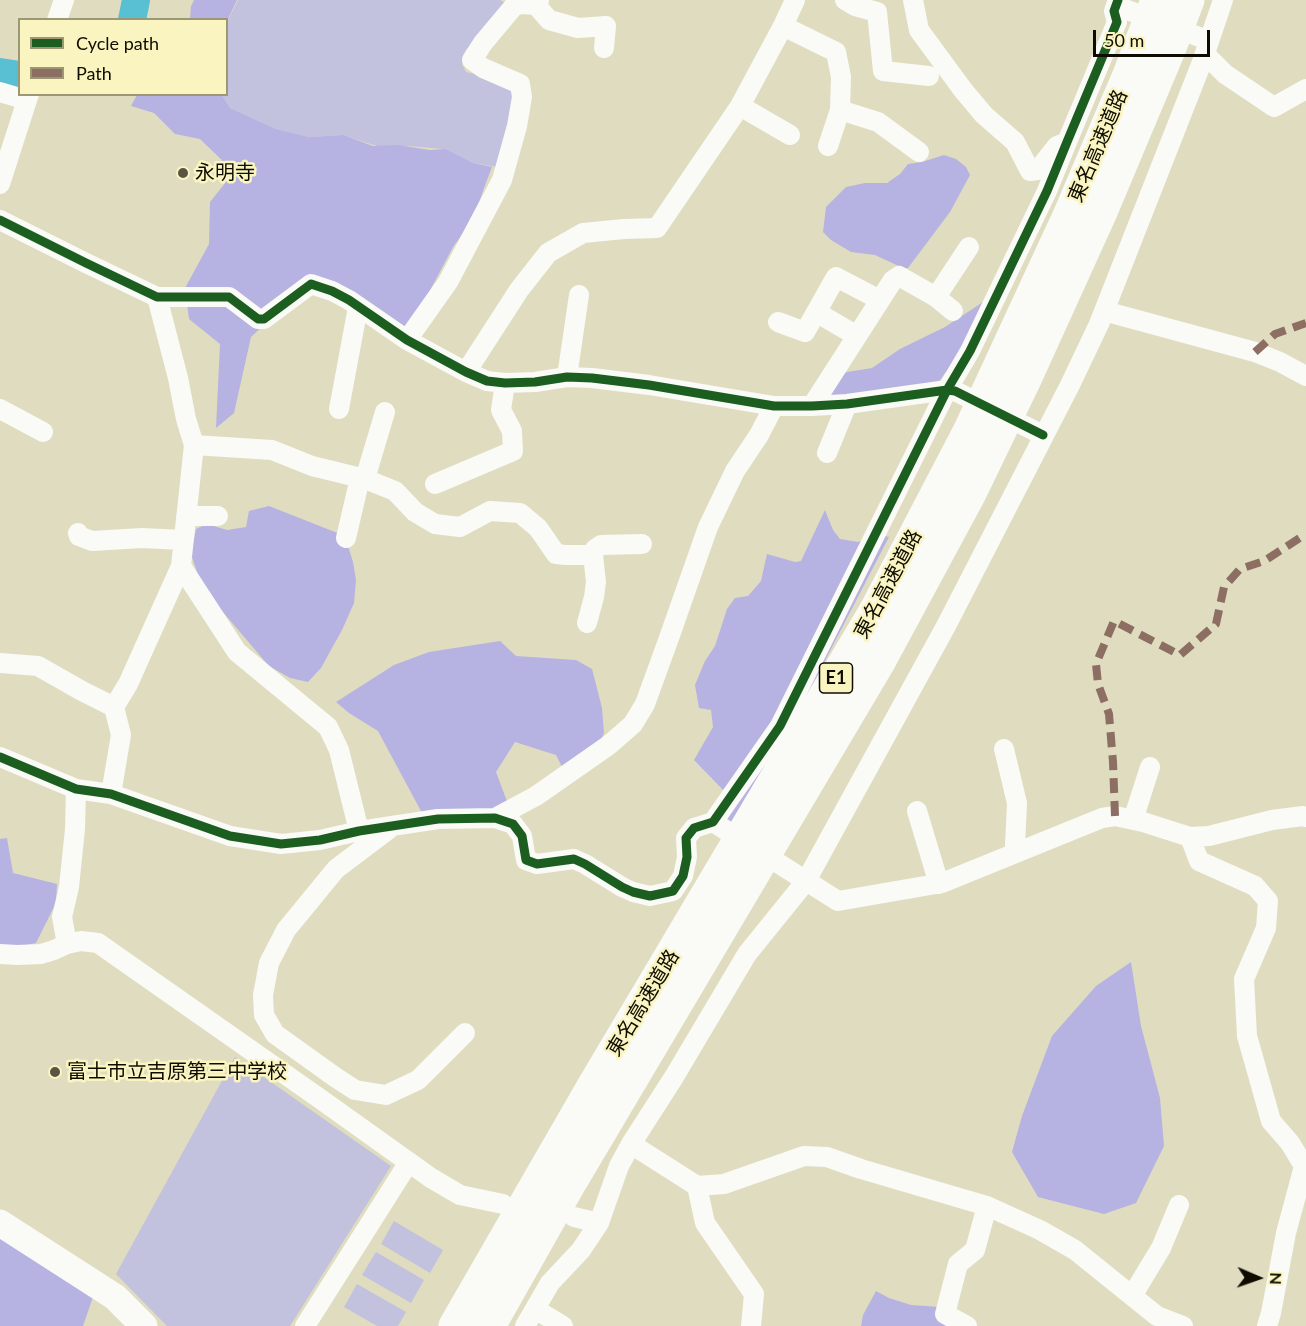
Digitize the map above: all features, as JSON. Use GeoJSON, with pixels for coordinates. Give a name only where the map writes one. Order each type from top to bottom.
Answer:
{"type":"FeatureCollection","features":[{"type":"Feature","properties":{"kind":"highway","name":"東名高速道路"},"geometry":{"type":"LineString","coordinates":[[455,1326],[876,610],[969,432],[1069,216],[1129,75],[1157,0]]}},
{"type":"Feature","properties":{"kind":"highway","name":"東名高速道路"},"geometry":{"type":"LineString","coordinates":[[489,1326],[567,1188],[880,660],[969,495],[1100,214],[1188,0]]}},
{"type":"Feature","properties":{"kind":"street"},"geometry":{"type":"LineString","coordinates":[[58,18],[64,0]]}},
{"type":"Feature","properties":{"kind":"street"},"geometry":{"type":"LineString","coordinates":[[466,372],[519,290],[548,253],[583,233],[657,228],[740,106],[795,0]]}},
{"type":"Feature","properties":{"kind":"street"},"geometry":{"type":"LineString","coordinates":[[845,0],[855,6],[877,12],[883,71],[929,76]]}},
{"type":"Feature","properties":{"kind":"street"},"geometry":{"type":"LineString","coordinates":[[913,0],[919,30],[984,115],[1015,142],[1030,171],[1038,170],[1057,146],[1067,142]]}},
{"type":"Feature","properties":{"kind":"street"},"geometry":{"type":"LineString","coordinates":[[525,1326],[549,1283],[581,1250],[599,1223],[620,1166],[631,1144],[747,954],[800,877],[946,626],[1040,433],[1070,385],[1104,311],[1223,0]]}},
{"type":"Feature","properties":{"kind":"street"},"geometry":{"type":"LineString","coordinates":[[407,340],[448,282],[502,180],[517,126],[522,97],[520,84],[483,68],[472,60],[483,43],[514,6],[538,3],[549,20],[578,28],[606,26],[604,48]]}},
{"type":"Feature","properties":{"kind":"street"},"geometry":{"type":"LineString","coordinates":[[0,757],[76,789],[111,794],[230,836],[281,844],[320,840],[359,831],[438,819],[495,818],[513,824],[522,836],[526,860],[537,864],[574,859],[633,892],[650,896],[672,891],[683,876],[687,857],[686,838],[694,828],[715,823],[780,726],[951,391],[1047,191],[1117,22],[1114,11],[1120,4],[1204,46],[1225,75],[1274,107],[1306,89]]}},
{"type":"Feature","properties":{"kind":"street"},"geometry":{"type":"LineString","coordinates":[[783,26],[836,51],[842,77],[840,110],[828,146]]}},
{"type":"Feature","properties":{"kind":"street"},"geometry":{"type":"LineString","coordinates":[[0,92],[18,95]]}},
{"type":"Feature","properties":{"kind":"street"},"geometry":{"type":"LineString","coordinates":[[0,184],[28,97]]}},
{"type":"Feature","properties":{"kind":"street"},"geometry":{"type":"LineString","coordinates":[[740,106],[790,135]]}},
{"type":"Feature","properties":{"kind":"street"},"geometry":{"type":"LineString","coordinates":[[840,110],[878,122],[919,152]]}},
{"type":"Feature","properties":{"kind":"street"},"geometry":{"type":"LineString","coordinates":[[0,220],[157,297],[229,297],[258,319],[264,319],[311,284],[332,291],[407,340],[487,381],[535,382],[567,376],[649,385],[774,406],[847,404],[951,391],[1040,433]]}},
{"type":"Feature","properties":{"kind":"street"},"geometry":{"type":"LineString","coordinates":[[936,297],[969,247]]}},
{"type":"Feature","properties":{"kind":"street"},"geometry":{"type":"LineString","coordinates":[[812,406],[893,280],[899,276],[936,297],[953,310]]}},
{"type":"Feature","properties":{"kind":"street"},"geometry":{"type":"LineString","coordinates":[[778,322],[806,332],[836,277],[880,300]]}},
{"type":"Feature","properties":{"kind":"street"},"geometry":{"type":"LineString","coordinates":[[567,376],[579,295]]}},
{"type":"Feature","properties":{"kind":"street"},"geometry":{"type":"LineString","coordinates":[[111,794],[121,735],[114,707],[128,684],[181,567],[194,445],[157,297]]}},
{"type":"Feature","properties":{"kind":"street"},"geometry":{"type":"LineString","coordinates":[[339,409],[358,307]]}},
{"type":"Feature","properties":{"kind":"street"},"geometry":{"type":"LineString","coordinates":[[1104,311],[1255,352],[1306,376]]}},
{"type":"Feature","properties":{"kind":"street"},"geometry":{"type":"LineString","coordinates":[[816,312],[857,336]]}},
{"type":"Feature","properties":{"kind":"street"},"geometry":{"type":"LineString","coordinates":[[435,484],[513,451],[512,431],[501,410],[505,383]]}},
{"type":"Feature","properties":{"kind":"street"},"geometry":{"type":"LineString","coordinates":[[826,453],[847,404]]}},
{"type":"Feature","properties":{"kind":"street"},"geometry":{"type":"LineString","coordinates":[[495,818],[536,796],[609,745],[633,724],[645,704],[708,527],[735,471],[759,435],[774,406]]}},
{"type":"Feature","properties":{"kind":"street"},"geometry":{"type":"LineString","coordinates":[[0,409],[43,432]]}},
{"type":"Feature","properties":{"kind":"street"},"geometry":{"type":"LineString","coordinates":[[346,538],[362,478],[385,412]]}},
{"type":"Feature","properties":{"kind":"street"},"geometry":{"type":"LineString","coordinates":[[194,445],[272,450],[312,466],[362,478],[395,492],[415,512],[435,525],[460,527],[490,511],[520,513],[538,528],[556,554],[593,555]]}},
{"type":"Feature","properties":{"kind":"street"},"geometry":{"type":"LineString","coordinates":[[186,516],[218,516]]}},
{"type":"Feature","properties":{"kind":"street"},"geometry":{"type":"LineString","coordinates":[[78,533],[79,536],[92,541],[142,538],[183,540]]}},
{"type":"Feature","properties":{"kind":"street"},"geometry":{"type":"LineString","coordinates":[[587,623],[596,582],[593,555],[596,549],[601,545],[642,544]]}},
{"type":"Feature","properties":{"kind":"street"},"geometry":{"type":"LineString","coordinates":[[181,567],[237,652],[328,727],[339,750],[359,831]]}},
{"type":"Feature","properties":{"kind":"street"},"geometry":{"type":"LineString","coordinates":[[0,663],[38,666],[114,707]]}},
{"type":"Feature","properties":{"kind":"street"},"geometry":{"type":"LineString","coordinates":[[1004,749],[1017,802],[1015,846],[1018,852]]}},
{"type":"Feature","properties":{"kind":"street"},"geometry":{"type":"LineString","coordinates":[[1133,820],[1150,767]]}},
{"type":"Feature","properties":{"kind":"street"},"geometry":{"type":"LineString","coordinates":[[68,944],[62,918],[69,886],[75,829],[76,789]]}},
{"type":"Feature","properties":{"kind":"street"},"geometry":{"type":"LineString","coordinates":[[917,812],[939,884]]}},
{"type":"Feature","properties":{"kind":"street"},"geometry":{"type":"LineString","coordinates":[[715,823],[838,901],[939,884],[1102,818],[1115,816],[1190,837],[1209,836],[1305,813]]}},
{"type":"Feature","properties":{"kind":"street"},"geometry":{"type":"LineString","coordinates":[[391,827],[336,869],[286,930],[269,963],[263,995],[264,1015],[274,1034],[335,1077],[355,1090],[386,1095],[418,1080],[465,1033]]}},
{"type":"Feature","properties":{"kind":"street"},"geometry":{"type":"LineString","coordinates":[[1190,837],[1199,861],[1255,886],[1268,902],[1266,928],[1244,979],[1247,1036],[1271,1121],[1290,1143],[1305,1167],[1286,1233],[1267,1326]]}},
{"type":"Feature","properties":{"kind":"street"},"geometry":{"type":"LineString","coordinates":[[0,954],[41,954],[81,941],[98,943],[431,1178],[460,1195],[503,1204]]}},
{"type":"Feature","properties":{"kind":"street"},"geometry":{"type":"LineString","coordinates":[[631,1144],[697,1186],[724,1184],[804,1156],[827,1157],[987,1206],[1040,1230],[1075,1250],[1157,1316],[1183,1326]]}},
{"type":"Feature","properties":{"kind":"street"},"geometry":{"type":"LineString","coordinates":[[305,1326],[409,1162]]}},
{"type":"Feature","properties":{"kind":"street"},"geometry":{"type":"LineString","coordinates":[[697,1186],[705,1223],[754,1294],[751,1326]]}},
{"type":"Feature","properties":{"kind":"street"},"geometry":{"type":"LineString","coordinates":[[1132,1296],[1161,1248],[1179,1205]]}},
{"type":"Feature","properties":{"kind":"street"},"geometry":{"type":"LineString","coordinates":[[967,1326],[945,1314],[958,1264],[975,1250],[987,1206]]}},
{"type":"Feature","properties":{"kind":"street"},"geometry":{"type":"LineString","coordinates":[[574,1217],[599,1223]]}},
{"type":"Feature","properties":{"kind":"street"},"geometry":{"type":"LineString","coordinates":[[0,1223],[115,1297],[144,1326]]}},
{"type":"Feature","properties":{"kind":"street"},"geometry":{"type":"LineString","coordinates":[[535,1309],[563,1326]]}},
{"type":"Feature","properties":{"kind":"shaded area"},"geometry":{"type":"Polygon","coordinates":[[[194,0],[237,0],[228,19],[190,18],[194,0]]]}},
{"type":"Feature","properties":{"kind":"shaded area"},"geometry":{"type":"Polygon","coordinates":[[[238,0],[500,0],[507,4],[466,50],[462,64],[466,72],[520,84],[497,167],[473,163],[443,149],[377,146],[342,135],[309,137],[276,129],[230,108],[223,96],[228,96],[228,20],[238,0]]]}},
{"type":"Feature","properties":{"kind":"shaded area"},"geometry":{"type":"Polygon","coordinates":[[[136,96],[223,96],[230,108],[276,129],[309,137],[343,135],[373,146],[398,145],[430,150],[445,149],[473,163],[492,167],[474,218],[453,247],[407,334],[349,298],[303,293],[280,310],[251,337],[234,413],[216,428],[220,344],[189,319],[185,288],[209,244],[210,202],[226,182],[228,166],[200,139],[175,134],[154,113],[131,106],[136,96]]]}},
{"type":"Feature","properties":{"kind":"shaded area"},"geometry":{"type":"Polygon","coordinates":[[[944,155],[956,159],[966,167],[970,175],[950,212],[908,268],[903,268],[875,255],[851,252],[831,240],[823,232],[826,207],[846,187],[865,183],[887,183],[900,174],[908,164],[944,155]]]}},
{"type":"Feature","properties":{"kind":"shaded area"},"geometry":{"type":"Polygon","coordinates":[[[983,302],[957,361],[935,387],[842,400],[824,395],[832,380],[847,372],[872,368],[900,349],[945,327],[983,302]]]}},
{"type":"Feature","properties":{"kind":"shaded area"},"geometry":{"type":"Polygon","coordinates":[[[269,506],[340,534],[349,549],[353,562],[356,580],[354,603],[321,668],[308,682],[290,678],[269,666],[216,604],[198,575],[191,554],[196,529],[207,524],[227,530],[246,527],[249,511],[269,506]]]}},
{"type":"Feature","properties":{"kind":"shaded area"},"geometry":{"type":"Polygon","coordinates":[[[825,510],[833,530],[840,539],[858,542],[877,534],[889,537],[801,707],[730,824],[720,819],[727,794],[694,760],[713,727],[711,710],[699,708],[695,685],[705,661],[715,646],[727,609],[735,598],[748,596],[761,581],[767,554],[795,562],[801,561],[825,510]]]}},
{"type":"Feature","properties":{"kind":"shaded area"},"geometry":{"type":"Polygon","coordinates":[[[500,641],[516,656],[576,660],[592,669],[602,708],[604,733],[589,764],[566,775],[556,755],[515,742],[496,772],[508,804],[488,819],[422,813],[378,731],[336,702],[394,665],[429,652],[500,641]]]}},
{"type":"Feature","properties":{"kind":"shaded area"},"geometry":{"type":"Polygon","coordinates":[[[7,838],[13,873],[57,884],[56,903],[36,943],[23,946],[0,945],[0,839],[7,838]]]}},
{"type":"Feature","properties":{"kind":"shaded area"},"geometry":{"type":"Polygon","coordinates":[[[1131,962],[1141,1026],[1160,1098],[1164,1146],[1136,1203],[1104,1214],[1038,1197],[1012,1152],[1022,1116],[1052,1036],[1096,986],[1131,962]]]}},
{"type":"Feature","properties":{"kind":"shaded area"},"geometry":{"type":"Polygon","coordinates":[[[235,1057],[391,1166],[290,1326],[167,1326],[116,1274],[235,1057]]]}},
{"type":"Feature","properties":{"kind":"shaded area"},"geometry":{"type":"Polygon","coordinates":[[[394,1221],[443,1250],[430,1273],[381,1244],[394,1221]]]}},
{"type":"Feature","properties":{"kind":"shaded area"},"geometry":{"type":"Polygon","coordinates":[[[0,1238],[93,1297],[83,1326],[0,1326],[0,1238]]]}},
{"type":"Feature","properties":{"kind":"shaded area"},"geometry":{"type":"Polygon","coordinates":[[[376,1252],[424,1280],[411,1303],[362,1275],[376,1252]]]}},
{"type":"Feature","properties":{"kind":"shaded area"},"geometry":{"type":"Polygon","coordinates":[[[357,1284],[406,1312],[398,1326],[377,1326],[344,1307],[357,1284]]]}},
{"type":"Feature","properties":{"kind":"shaded area"},"geometry":{"type":"Polygon","coordinates":[[[876,1291],[911,1305],[940,1307],[952,1326],[861,1326],[863,1315],[876,1291]]]}},
{"type":"Feature","properties":{"kind":"waterway"},"geometry":{"type":"LineString","coordinates":[[132,18],[136,0]]}},
{"type":"Feature","properties":{"kind":"waterway"},"geometry":{"type":"LineString","coordinates":[[0,72],[18,75]]}},
{"type":"Feature","properties":{"kind":"marked path"},"geometry":{"type":"LineString","coordinates":[[1255,352],[1275,334],[1306,323]]}},
{"type":"Feature","properties":{"kind":"marked path"},"geometry":{"type":"LineString","coordinates":[[1115,816],[1109,714],[1098,684],[1096,664],[1114,621],[1180,655],[1216,624],[1224,587],[1240,569],[1264,561],[1306,534]]}},
{"type":"Feature","properties":{"kind":"cycle path"},"geometry":{"type":"LineString","coordinates":[[0,757],[76,789],[111,794],[230,836],[281,844],[320,840],[359,831],[438,819],[495,818],[513,824],[522,836],[526,860],[537,864],[574,859],[633,892],[650,896],[673,891],[683,876],[687,857],[686,838],[694,828],[713,822],[780,726],[947,390],[970,351],[1047,191],[1117,22],[1114,11],[1118,0]]}},
{"type":"Feature","properties":{"kind":"cycle path"},"geometry":{"type":"LineString","coordinates":[[0,220],[157,297],[229,297],[258,319],[264,319],[311,284],[349,300],[407,340],[487,381],[505,383],[535,382],[567,377],[592,378],[774,406],[847,404],[947,390],[955,391],[1043,435]]}},
{"type":"Feature","properties":{"kind":"place","name":"永明寺"},"geometry":{"type":"Point","coordinates":[183,173]}},
{"type":"Feature","properties":{"kind":"place","name":"富士市立吉原第三中学校"},"geometry":{"type":"Point","coordinates":[55,1072]}}]}
